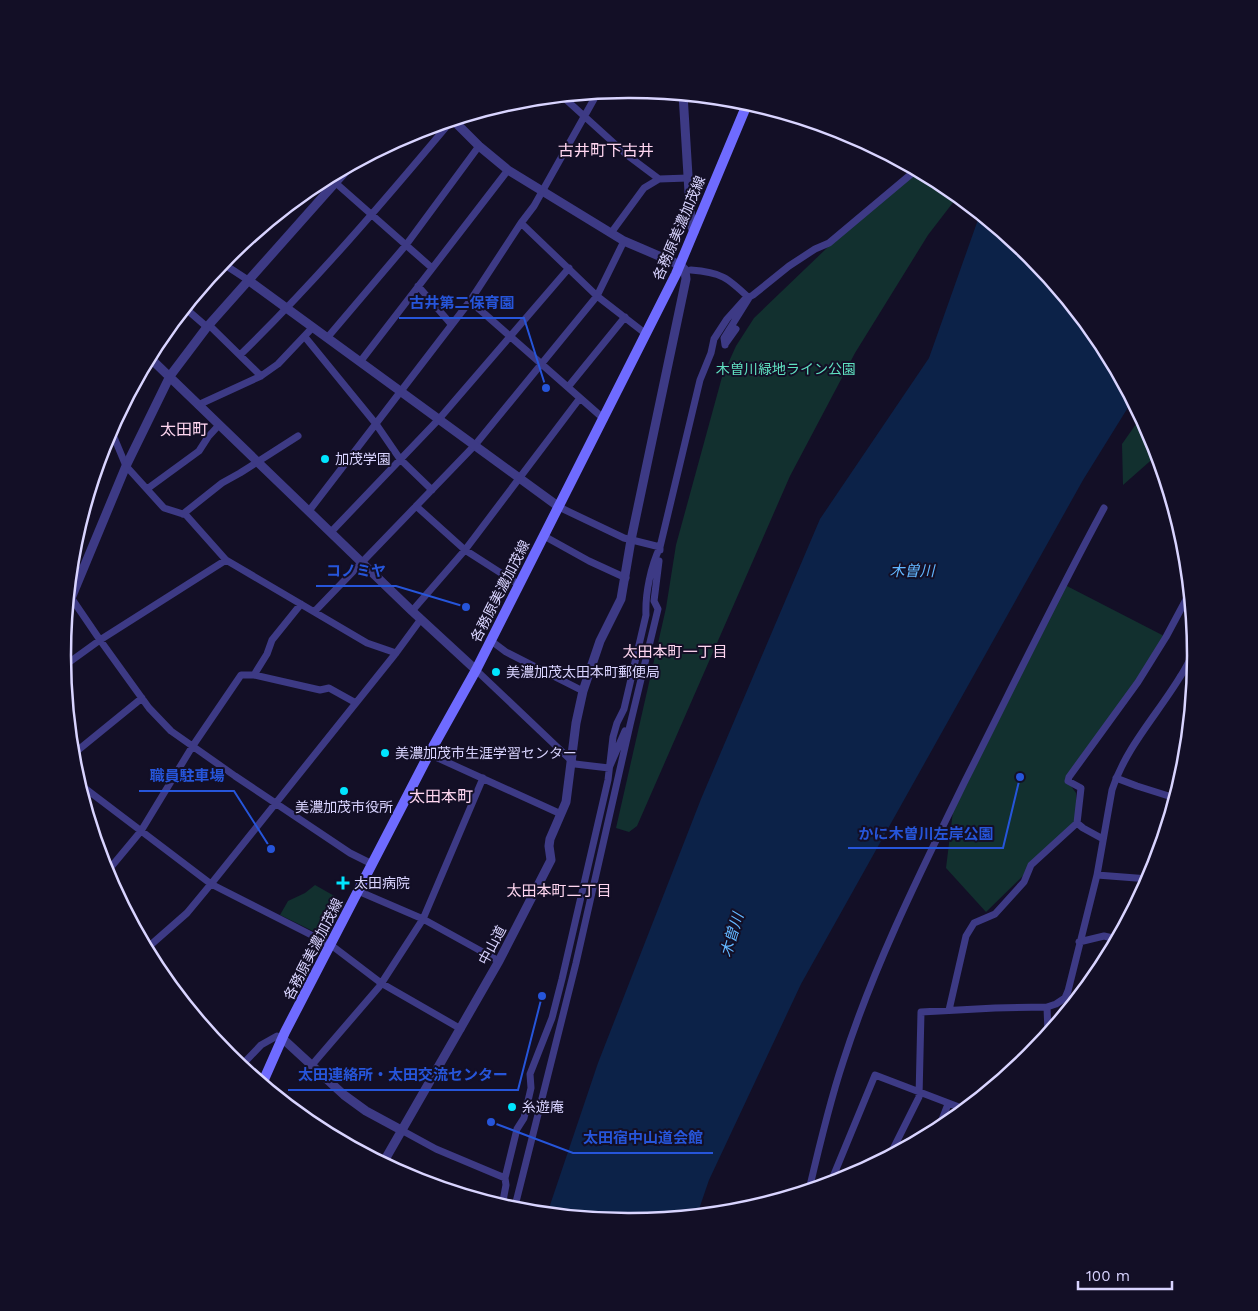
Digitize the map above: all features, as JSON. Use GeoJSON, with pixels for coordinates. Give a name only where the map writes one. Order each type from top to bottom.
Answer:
{"type":"FeatureCollection","features":[{"type":"Feature","properties":{"kind":"main road","name":"各務原美濃加茂線"},"geometry":{"type":"LineString","coordinates":[[265,1078],[282,1038],[372,864],[476,670],[518,584],[604,419],[680,265],[745,110]]}},
{"type":"Feature","properties":{"kind":"street"},"geometry":{"type":"LineString","coordinates":[[309,511],[470,301],[534,206],[594,99]]}},
{"type":"Feature","properties":{"kind":"street"},"geometry":{"type":"LineString","coordinates":[[682,101],[691,225],[694,232]]}},
{"type":"Feature","properties":{"kind":"street"},"geometry":{"type":"LineString","coordinates":[[568,102],[627,155],[658,179]]}},
{"type":"Feature","properties":{"kind":"street"},"geometry":{"type":"LineString","coordinates":[[458,125],[479,146],[508,170],[542,192],[624,241],[680,265]]}},
{"type":"Feature","properties":{"kind":"street"},"geometry":{"type":"LineString","coordinates":[[240,355],[288,309],[446,129]]}},
{"type":"Feature","properties":{"kind":"street"},"geometry":{"type":"LineString","coordinates":[[327,338],[406,245],[479,146]]}},
{"type":"Feature","properties":{"kind":"street"},"geometry":{"type":"LineString","coordinates":[[360,362],[508,170]]}},
{"type":"Feature","properties":{"kind":"street"},"geometry":{"type":"LineString","coordinates":[[503,1199],[506,1185],[505,1178],[517,1129],[524,1118],[531,1088],[530,1074],[552,1018],[560,986],[608,780],[613,737],[624,709],[646,615],[645,602],[653,566],[660,547],[700,380],[711,353],[714,339],[727,319],[744,300],[815,249],[829,243],[911,174]]}},
{"type":"Feature","properties":{"kind":"street"},"geometry":{"type":"LineString","coordinates":[[611,233],[644,188],[658,179],[688,178]]}},
{"type":"Feature","properties":{"kind":"street"},"geometry":{"type":"LineString","coordinates":[[334,182],[432,268]]}},
{"type":"Feature","properties":{"kind":"street"},"geometry":{"type":"LineString","coordinates":[[76,581],[126,466],[170,376],[208,326],[325,188]]}},
{"type":"Feature","properties":{"kind":"street"},"geometry":{"type":"LineString","coordinates":[[521,223],[597,296],[646,334]]}},
{"type":"Feature","properties":{"kind":"street"},"geometry":{"type":"LineString","coordinates":[[315,612],[475,445],[597,296],[624,241]]}},
{"type":"Feature","properties":{"kind":"street","name":"中山道"},"geometry":{"type":"LineString","coordinates":[[386,1158],[499,961],[550,864],[550,839],[562,814],[568,794],[576,724],[583,691],[600,641],[621,599],[626,578],[631,540],[686,279],[685,270],[680,265]]}},
{"type":"Feature","properties":{"kind":"street"},"geometry":{"type":"LineString","coordinates":[[229,268],[559,506],[624,538],[660,547]]}},
{"type":"Feature","properties":{"kind":"street"},"geometry":{"type":"LineString","coordinates":[[331,532],[439,419],[569,268]]}},
{"type":"Feature","properties":{"kind":"street"},"geometry":{"type":"LineString","coordinates":[[691,270],[716,273],[730,279],[749,298]]}},
{"type":"Feature","properties":{"kind":"street"},"geometry":{"type":"LineString","coordinates":[[418,286],[451,324]]}},
{"type":"Feature","properties":{"kind":"street"},"geometry":{"type":"LineString","coordinates":[[736,329],[725,345],[724,338],[749,298]]}},
{"type":"Feature","properties":{"kind":"street"},"geometry":{"type":"LineString","coordinates":[[470,301],[604,419]]}},
{"type":"Feature","properties":{"kind":"street"},"geometry":{"type":"LineString","coordinates":[[190,312],[240,355],[260,376]]}},
{"type":"Feature","properties":{"kind":"street"},"geometry":{"type":"LineString","coordinates":[[568,387],[625,317]]}},
{"type":"Feature","properties":{"kind":"street"},"geometry":{"type":"LineString","coordinates":[[198,406],[260,376],[278,364],[313,327]]}},
{"type":"Feature","properties":{"kind":"street"},"geometry":{"type":"LineString","coordinates":[[305,337],[376,424],[400,459],[432,490]]}},
{"type":"Feature","properties":{"kind":"street"},"geometry":{"type":"LineString","coordinates":[[155,362],[412,611],[575,764],[609,768]]}},
{"type":"Feature","properties":{"kind":"street"},"geometry":{"type":"LineString","coordinates":[[412,611],[464,550],[580,398]]}},
{"type":"Feature","properties":{"kind":"street"},"geometry":{"type":"LineString","coordinates":[[147,489],[199,451],[219,425]]}},
{"type":"Feature","properties":{"kind":"street"},"geometry":{"type":"LineString","coordinates":[[184,514],[222,483],[298,436]]}},
{"type":"Feature","properties":{"kind":"street"},"geometry":{"type":"LineString","coordinates":[[115,441],[126,466],[164,508],[186,515],[214,544],[226,560],[367,643],[396,653]]}},
{"type":"Feature","properties":{"kind":"street"},"geometry":{"type":"LineString","coordinates":[[416,506],[464,550],[518,584]]}},
{"type":"Feature","properties":{"kind":"street"},"geometry":{"type":"LineString","coordinates":[[811,1183],[830,1103],[843,1061],[902,910],[1062,584],[1104,508]]}},
{"type":"Feature","properties":{"kind":"street"},"geometry":{"type":"LineString","coordinates":[[544,536],[589,562],[626,578]]}},
{"type":"Feature","properties":{"kind":"street"},"geometry":{"type":"LineString","coordinates":[[516,1202],[576,963],[658,610],[654,600],[660,547]]}},
{"type":"Feature","properties":{"kind":"street"},"geometry":{"type":"LineString","coordinates":[[71,661],[100,640],[226,560]]}},
{"type":"Feature","properties":{"kind":"street"},"geometry":{"type":"LineString","coordinates":[[74,602],[142,698],[171,731],[350,853],[372,864]]}},
{"type":"Feature","properties":{"kind":"street"},"geometry":{"type":"LineString","coordinates":[[949,1010],[966,936],[974,922],[995,914],[1024,882],[1031,865],[1077,823],[1081,788],[1068,781],[1069,777],[1138,682],[1184,603]]}},
{"type":"Feature","properties":{"kind":"street"},"geometry":{"type":"LineString","coordinates":[[254,675],[267,654],[272,640],[300,604]]}},
{"type":"Feature","properties":{"kind":"street"},"geometry":{"type":"LineString","coordinates":[[152,943],[187,912],[211,884],[396,653],[421,619]]}},
{"type":"Feature","properties":{"kind":"street"},"geometry":{"type":"LineString","coordinates":[[490,640],[506,652],[583,691]]}},
{"type":"Feature","properties":{"kind":"street"},"geometry":{"type":"LineString","coordinates":[[895,1146],[919,1097],[921,1012],[1047,1008],[1065,998],[1096,875],[1116,778],[1134,742],[1187,665]]}},
{"type":"Feature","properties":{"kind":"street"},"geometry":{"type":"LineString","coordinates":[[113,865],[141,831],[192,747],[241,675],[254,675],[320,690],[329,688],[356,703]]}},
{"type":"Feature","properties":{"kind":"street"},"geometry":{"type":"LineString","coordinates":[[79,749],[142,698]]}},
{"type":"Feature","properties":{"kind":"street"},"geometry":{"type":"LineString","coordinates":[[609,768],[626,728],[630,725]]}},
{"type":"Feature","properties":{"kind":"street"},"geometry":{"type":"LineString","coordinates":[[430,754],[562,814]]}},
{"type":"Feature","properties":{"kind":"street"},"geometry":{"type":"LineString","coordinates":[[312,1066],[381,983],[423,919],[482,778]]}},
{"type":"Feature","properties":{"kind":"street"},"geometry":{"type":"LineString","coordinates":[[1116,778],[1169,796]]}},
{"type":"Feature","properties":{"kind":"street"},"geometry":{"type":"LineString","coordinates":[[88,791],[211,884],[330,945],[381,983],[461,1029]]}},
{"type":"Feature","properties":{"kind":"street"},"geometry":{"type":"LineString","coordinates":[[1077,823],[1103,838]]}},
{"type":"Feature","properties":{"kind":"street"},"geometry":{"type":"LineString","coordinates":[[1096,875],[1140,878]]}},
{"type":"Feature","properties":{"kind":"street"},"geometry":{"type":"LineString","coordinates":[[358,891],[423,919],[499,961]]}},
{"type":"Feature","properties":{"kind":"street"},"geometry":{"type":"LineString","coordinates":[[1079,942],[1104,936],[1110,937]]}},
{"type":"Feature","properties":{"kind":"street"},"geometry":{"type":"LineString","coordinates":[[1047,1008],[1048,1023]]}},
{"type":"Feature","properties":{"kind":"street"},"geometry":{"type":"LineString","coordinates":[[246,1061],[261,1045],[277,1036],[282,1038],[356,1104],[436,1149],[505,1178]]}},
{"type":"Feature","properties":{"kind":"street"},"geometry":{"type":"LineString","coordinates":[[834,1174],[875,1075],[956,1107]]}},
{"type":"Feature","properties":{"kind":"street"},"geometry":{"type":"LineString","coordinates":[[943,1116],[948,1104]]}},
{"type":"Feature","properties":{"kind":"green space","name":"木曽川緑地ライン公園"},"geometry":{"type":"Polygon","coordinates":[[[914,176],[953,202],[928,235],[855,353],[790,476],[637,826],[629,832],[616,828],[666,608],[676,545],[722,377],[736,346],[754,318],[829,246],[914,176]]]}},
{"type":"Feature","properties":{"kind":"green space"},"geometry":{"type":"Polygon","coordinates":[[[1136,424],[1151,460],[1123,485],[1122,444],[1136,424]]]}},
{"type":"Feature","properties":{"kind":"green space"},"geometry":{"type":"Polygon","coordinates":[[[1063,584],[1166,637],[1066,779],[1076,793],[1077,823],[986,912],[946,868],[954,803],[1063,584]]]}},
{"type":"Feature","properties":{"kind":"green space"},"geometry":{"type":"Polygon","coordinates":[[[315,885],[345,902],[329,933],[319,934],[280,915],[288,901],[305,893],[315,885]]]}},
{"type":"Feature","properties":{"kind":"water","name":"木曽川"},"geometry":{"type":"Polygon","coordinates":[[[978,220],[1023,261],[1071,316],[1093,346],[1128,407],[1083,480],[801,984],[709,1180],[699,1208],[629,1213],[593,1212],[549,1207],[598,1063],[701,799],[820,519],[929,358],[978,220]]]}},
{"type":"Feature","properties":{"kind":"place","name":"古井第二保育園"},"geometry":{"type":"Point","coordinates":[546,388]}},
{"type":"Feature","properties":{"kind":"place","name":"加茂学園"},"geometry":{"type":"Point","coordinates":[325,459]}},
{"type":"Feature","properties":{"kind":"place","name":"コノミヤ"},"geometry":{"type":"Point","coordinates":[466,607]}},
{"type":"Feature","properties":{"kind":"place","name":"美濃加茂太田本町郵便局"},"geometry":{"type":"Point","coordinates":[496,672]}},
{"type":"Feature","properties":{"kind":"place","name":"美濃加茂市生涯学習センター"},"geometry":{"type":"Point","coordinates":[385,753]}},
{"type":"Feature","properties":{"kind":"place","name":"かに木曽川左岸公園"},"geometry":{"type":"Point","coordinates":[1020,777]}},
{"type":"Feature","properties":{"kind":"place","name":"美濃加茂市役所"},"geometry":{"type":"Point","coordinates":[344,791]}},
{"type":"Feature","properties":{"kind":"place","name":"職員駐車場"},"geometry":{"type":"Point","coordinates":[271,849]}},
{"type":"Feature","properties":{"kind":"place","name":"太田病院"},"geometry":{"type":"Point","coordinates":[343,883]}},
{"type":"Feature","properties":{"kind":"place","name":"太田連絡所・太田交流センター"},"geometry":{"type":"Point","coordinates":[542,996]}},
{"type":"Feature","properties":{"kind":"place","name":"糸遊庵"},"geometry":{"type":"Point","coordinates":[512,1107]}},
{"type":"Feature","properties":{"kind":"place","name":"太田宿中山道会館"},"geometry":{"type":"Point","coordinates":[491,1122]}},
{"type":"Feature","properties":{"kind":"district","name":"古井町下古井"},"geometry":{"type":"Point","coordinates":[606,150]}},
{"type":"Feature","properties":{"kind":"district","name":"太田町"},"geometry":{"type":"Point","coordinates":[184,429]}},
{"type":"Feature","properties":{"kind":"district","name":"太田本町一丁目"},"geometry":{"type":"Point","coordinates":[675,652]}},
{"type":"Feature","properties":{"kind":"district","name":"太田本町"},"geometry":{"type":"Point","coordinates":[441,796]}},
{"type":"Feature","properties":{"kind":"district","name":"太田本町二丁目"},"geometry":{"type":"Point","coordinates":[559,891]}}]}
